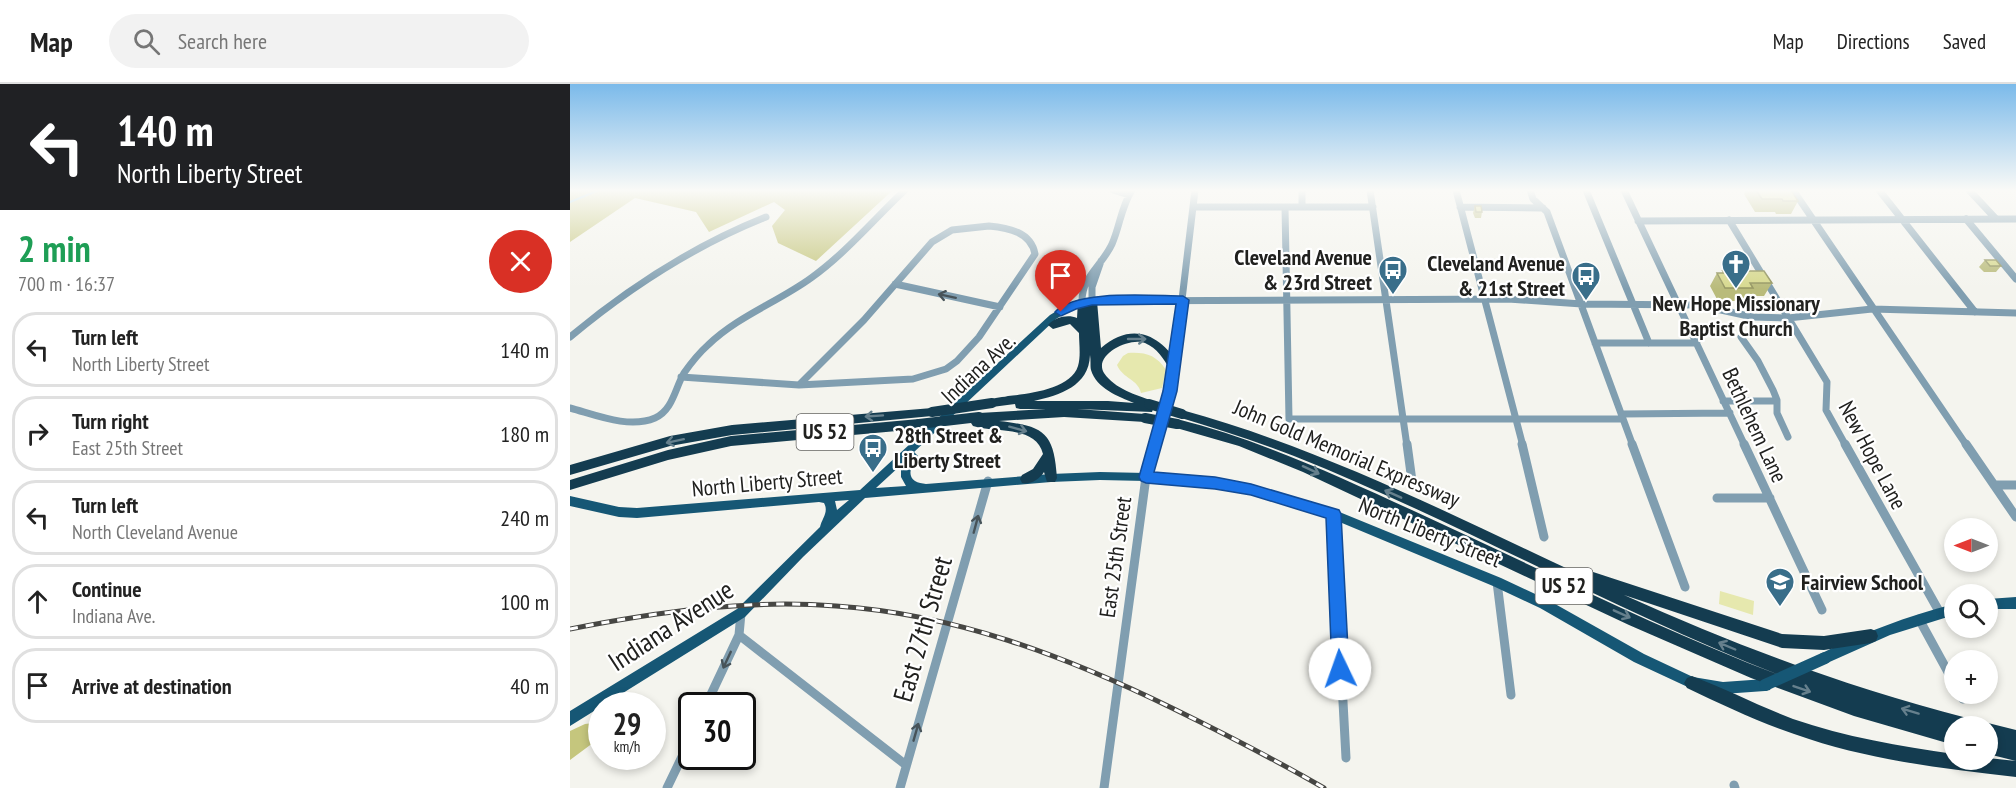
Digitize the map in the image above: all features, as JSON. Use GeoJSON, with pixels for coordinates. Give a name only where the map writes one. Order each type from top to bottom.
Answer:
{"type":"FeatureCollection","features":[{"type":"Feature","properties":{"kind":"highway"},"geometry":{"type":"LineString","coordinates":[[1094,320],[1098,307],[1105,300]]}},
{"type":"Feature","properties":{"kind":"highway"},"geometry":{"type":"LineString","coordinates":[[1087,302],[1094,320],[1097,371],[1106,383],[1147,410]]}},
{"type":"Feature","properties":{"kind":"highway"},"geometry":{"type":"LineString","coordinates":[[991,405],[1051,392],[1073,381],[1084,364],[1082,330],[1087,302]]}},
{"type":"Feature","properties":{"kind":"highway"},"geometry":{"type":"LineString","coordinates":[[1053,325],[1064,320],[1073,320],[1082,330]]}},
{"type":"Feature","properties":{"kind":"highway"},"geometry":{"type":"LineString","coordinates":[[1097,364],[1102,352],[1110,344],[1125,339],[1145,338],[1168,352],[1174,367]]}},
{"type":"Feature","properties":{"kind":"highway","name":"John Gold Memorial Expressway"},"geometry":{"type":"LineString","coordinates":[[570,484],[602,466],[670,441],[732,430],[991,405],[1071,404],[1147,410],[1249,433],[1281,445],[1638,608],[1761,660],[1864,697],[1944,720]]}},
{"type":"Feature","properties":{"kind":"highway","name":"John Gold Memorial Expressway"},"geometry":{"type":"LineString","coordinates":[[570,470],[731,441],[1064,413],[1147,410]]}},
{"type":"Feature","properties":{"kind":"highway","name":"John Gold Memorial Expressway"},"geometry":{"type":"LineString","coordinates":[[1180,419],[1289,460],[1756,674],[1844,704],[1944,734]]}},
{"type":"Feature","properties":{"kind":"highway"},"geometry":{"type":"LineString","coordinates":[[976,420],[1030,432],[1046,442],[1050,455],[1051,478]]}},
{"type":"Feature","properties":{"kind":"highway"},"geometry":{"type":"LineString","coordinates":[[1026,479],[1037,473],[1050,455]]}},
{"type":"Feature","properties":{"kind":"highway"},"geometry":{"type":"LineString","coordinates":[[1522,554],[1782,640],[1824,643],[1871,636]]}},
{"type":"Feature","properties":{"kind":"highway"},"geometry":{"type":"LineString","coordinates":[[1692,683],[1754,711],[1827,736],[1933,760],[2016,769]]}},
{"type":"Feature","properties":{"kind":"highway"},"geometry":{"type":"LineString","coordinates":[[1998,734],[2016,738]]}},
{"type":"Feature","properties":{"kind":"highway"},"geometry":{"type":"LineString","coordinates":[[1998,748],[2016,753]]}},
{"type":"Feature","properties":{"kind":"main road","name":"Indiana Ave."},"geometry":{"type":"LineString","coordinates":[[791,563],[816,538],[913,456],[1053,325],[1087,302]]}},
{"type":"Feature","properties":{"kind":"main road","name":"Indiana Ave."},"geometry":{"type":"LineString","coordinates":[[791,563],[825,539],[911,448],[1053,317],[1067,308],[1087,302]]}},
{"type":"Feature","properties":{"kind":"main road"},"geometry":{"type":"LineString","coordinates":[[913,456],[906,464],[906,477],[912,485],[925,488]]}},
{"type":"Feature","properties":{"kind":"main road","name":"North Liberty Street"},"geometry":{"type":"LineString","coordinates":[[570,501],[619,512],[637,513],[1026,479],[1100,476],[1215,483],[1251,489],[1333,514],[1544,604],[1639,657],[1692,683],[1723,688],[1765,685],[1871,636],[1944,612]]}},
{"type":"Feature","properties":{"kind":"main road"},"geometry":{"type":"LineString","coordinates":[[814,498],[827,498],[830,500],[832,510],[829,521],[816,538]]}},
{"type":"Feature","properties":{"kind":"main road","name":"Indiana Avenue"},"geometry":{"type":"LineString","coordinates":[[570,719],[741,613],[791,563]]}},
{"type":"Feature","properties":{"kind":"main road"},"geometry":{"type":"LineString","coordinates":[[1998,604],[2016,603]]}},
{"type":"Feature","properties":{"kind":"street"},"geometry":{"type":"LineString","coordinates":[[570,337],[603,309],[660,267],[713,239],[752,223]]}},
{"type":"Feature","properties":{"kind":"street"},"geometry":{"type":"LineString","coordinates":[[570,408],[633,422],[660,416],[667,409],[681,377],[692,361],[725,329],[749,312],[810,278],[870,223]]}},
{"type":"Feature","properties":{"kind":"street"},"geometry":{"type":"LineString","coordinates":[[1120,223],[1112,245],[1085,282],[1087,302],[1105,300],[1484,299],[1582,304],[1698,305],[1753,317],[1788,318],[1872,309],[2015,314]]}},
{"type":"Feature","properties":{"kind":"street","name":"East 25th Street"},"geometry":{"type":"LineString","coordinates":[[1104,788],[1146,477],[1170,391],[1191,223]]}},
{"type":"Feature","properties":{"kind":"street"},"geometry":{"type":"LineString","coordinates":[[1285,223],[1289,419],[1516,419],[1730,413]]}},
{"type":"Feature","properties":{"kind":"street"},"geometry":{"type":"LineString","coordinates":[[1375,223],[1412,482]]}},
{"type":"Feature","properties":{"kind":"street"},"geometry":{"type":"LineString","coordinates":[[1464,223],[1516,419],[1544,537]]}},
{"type":"Feature","properties":{"kind":"street"},"geometry":{"type":"LineString","coordinates":[[1551,223],[1685,587]]}},
{"type":"Feature","properties":{"kind":"street"},"geometry":{"type":"LineString","coordinates":[[1599,223],[1649,343]]}},
{"type":"Feature","properties":{"kind":"street","name":"Bethlehem Lane"},"geometry":{"type":"LineString","coordinates":[[1639,223],[1822,610]]}},
{"type":"Feature","properties":{"kind":"street","name":"New Hope Lane"},"geometry":{"type":"LineString","coordinates":[[1731,223],[1827,382],[1823,400],[1826,410],[1940,613]]}},
{"type":"Feature","properties":{"kind":"street"},"geometry":{"type":"LineString","coordinates":[[1814,223],[2016,517]]}},
{"type":"Feature","properties":{"kind":"street"},"geometry":{"type":"LineString","coordinates":[[1905,223],[1975,312]]}},
{"type":"Feature","properties":{"kind":"street"},"geometry":{"type":"LineString","coordinates":[[1969,223],[2016,279]]}},
{"type":"Feature","properties":{"kind":"street"},"geometry":{"type":"LineString","coordinates":[[681,377],[705,376],[770,385],[799,386],[899,380],[938,373],[947,369],[977,340],[1035,254],[1035,246],[1030,239],[1009,229],[978,226],[947,233],[935,241],[864,320],[799,386]]}},
{"type":"Feature","properties":{"kind":"street"},"geometry":{"type":"LineString","coordinates":[[895,284],[1000,307]]}},
{"type":"Feature","properties":{"kind":"street"},"geometry":{"type":"LineString","coordinates":[[1741,337],[1762,368],[1777,401],[1777,413],[1788,436]]}},
{"type":"Feature","properties":{"kind":"street"},"geometry":{"type":"LineString","coordinates":[[1595,343],[1697,343]]}},
{"type":"Feature","properties":{"kind":"street"},"geometry":{"type":"LineString","coordinates":[[1724,401],[1777,401]]}},
{"type":"Feature","properties":{"kind":"street","name":"East 27th Street"},"geometry":{"type":"LineString","coordinates":[[900,788],[988,481]]}},
{"type":"Feature","properties":{"kind":"street"},"geometry":{"type":"LineString","coordinates":[[1994,485],[2016,485]]}},
{"type":"Feature","properties":{"kind":"street"},"geometry":{"type":"LineString","coordinates":[[1718,498],[1770,498]]}},
{"type":"Feature","properties":{"kind":"street"},"geometry":{"type":"LineString","coordinates":[[1333,514],[1346,758]]}},
{"type":"Feature","properties":{"kind":"street"},"geometry":{"type":"LineString","coordinates":[[1497,582],[1512,695]]}},
{"type":"Feature","properties":{"kind":"street"},"geometry":{"type":"LineString","coordinates":[[712,692],[739,635],[741,613]]}},
{"type":"Feature","properties":{"kind":"street"},"geometry":{"type":"LineString","coordinates":[[1919,619],[1944,665]]}},
{"type":"Feature","properties":{"kind":"street"},"geometry":{"type":"LineString","coordinates":[[739,635],[906,765]]}},
{"type":"Feature","properties":{"kind":"street"},"geometry":{"type":"LineString","coordinates":[[667,788],[678,765]]}},
{"type":"Feature","properties":{"kind":"green space"},"geometry":{"type":"Polygon","coordinates":[[[570,223],[598,223],[570,242],[570,223]]]}},
{"type":"Feature","properties":{"kind":"green space"},"geometry":{"type":"Polygon","coordinates":[[[703,223],[729,223],[709,232],[703,223]]]}},
{"type":"Feature","properties":{"kind":"green space"},"geometry":{"type":"Polygon","coordinates":[[[775,223],[857,223],[816,261],[778,243],[772,226],[775,223]]]}},
{"type":"Feature","properties":{"kind":"green space"},"geometry":{"type":"Polygon","coordinates":[[[1128,353],[1145,354],[1158,361],[1166,370],[1162,388],[1141,393],[1137,385],[1117,365],[1128,353]]]}},
{"type":"Feature","properties":{"kind":"green space"},"geometry":{"type":"Polygon","coordinates":[[[1720,591],[1754,601],[1753,615],[1719,604],[1720,591]]]}},
{"type":"Feature","properties":{"kind":"green space"},"geometry":{"type":"Polygon","coordinates":[[[588,724],[588,747],[570,760],[570,731],[588,724]]]}},
{"type":"Feature","properties":{"kind":"building"},"geometry":{"type":"Polygon","coordinates":[[[1985,260],[1996,260],[2001,266],[1990,266],[1985,260]]]}},
{"type":"Feature","properties":{"kind":"building"},"geometry":{"type":"Polygon","coordinates":[[[1723,271],[1764,271],[1772,283],[1750,283],[1753,288],[1725,288],[1717,273],[1725,273],[1723,271]]]}},
{"type":"Feature","properties":{"kind":"railway"},"geometry":{"type":"LineString","coordinates":[[570,629],[669,612],[769,604],[836,606],[924,618],[1009,640],[1091,671],[1210,727],[1324,788]]}},
{"type":"Feature","properties":{"kind":"place","name":"New Hope Missionary Baptist Church"},"geometry":{"type":"Point","coordinates":[1736,290]}},
{"type":"Feature","properties":{"kind":"place","name":"Cleveland Avenue & 23rd Street"},"geometry":{"type":"Point","coordinates":[1393,296]}},
{"type":"Feature","properties":{"kind":"place","name":"Cleveland Avenue & 21st Street"},"geometry":{"type":"Point","coordinates":[1586,302]}},
{"type":"Feature","properties":{"kind":"place","name":"28th Street & Liberty Street"},"geometry":{"type":"Point","coordinates":[873,474]}},
{"type":"Feature","properties":{"kind":"place","name":"Fairview School"},"geometry":{"type":"Point","coordinates":[1780,608]}},
{"type":"Feature","properties":{"kind":"route"},"geometry":{"type":"LineString","coordinates":[[1061,312],[1078,304],[1092,301],[1183,300],[1170,391],[1146,477],[1215,483],[1251,489],[1333,514],[1340,669]]}}]}
